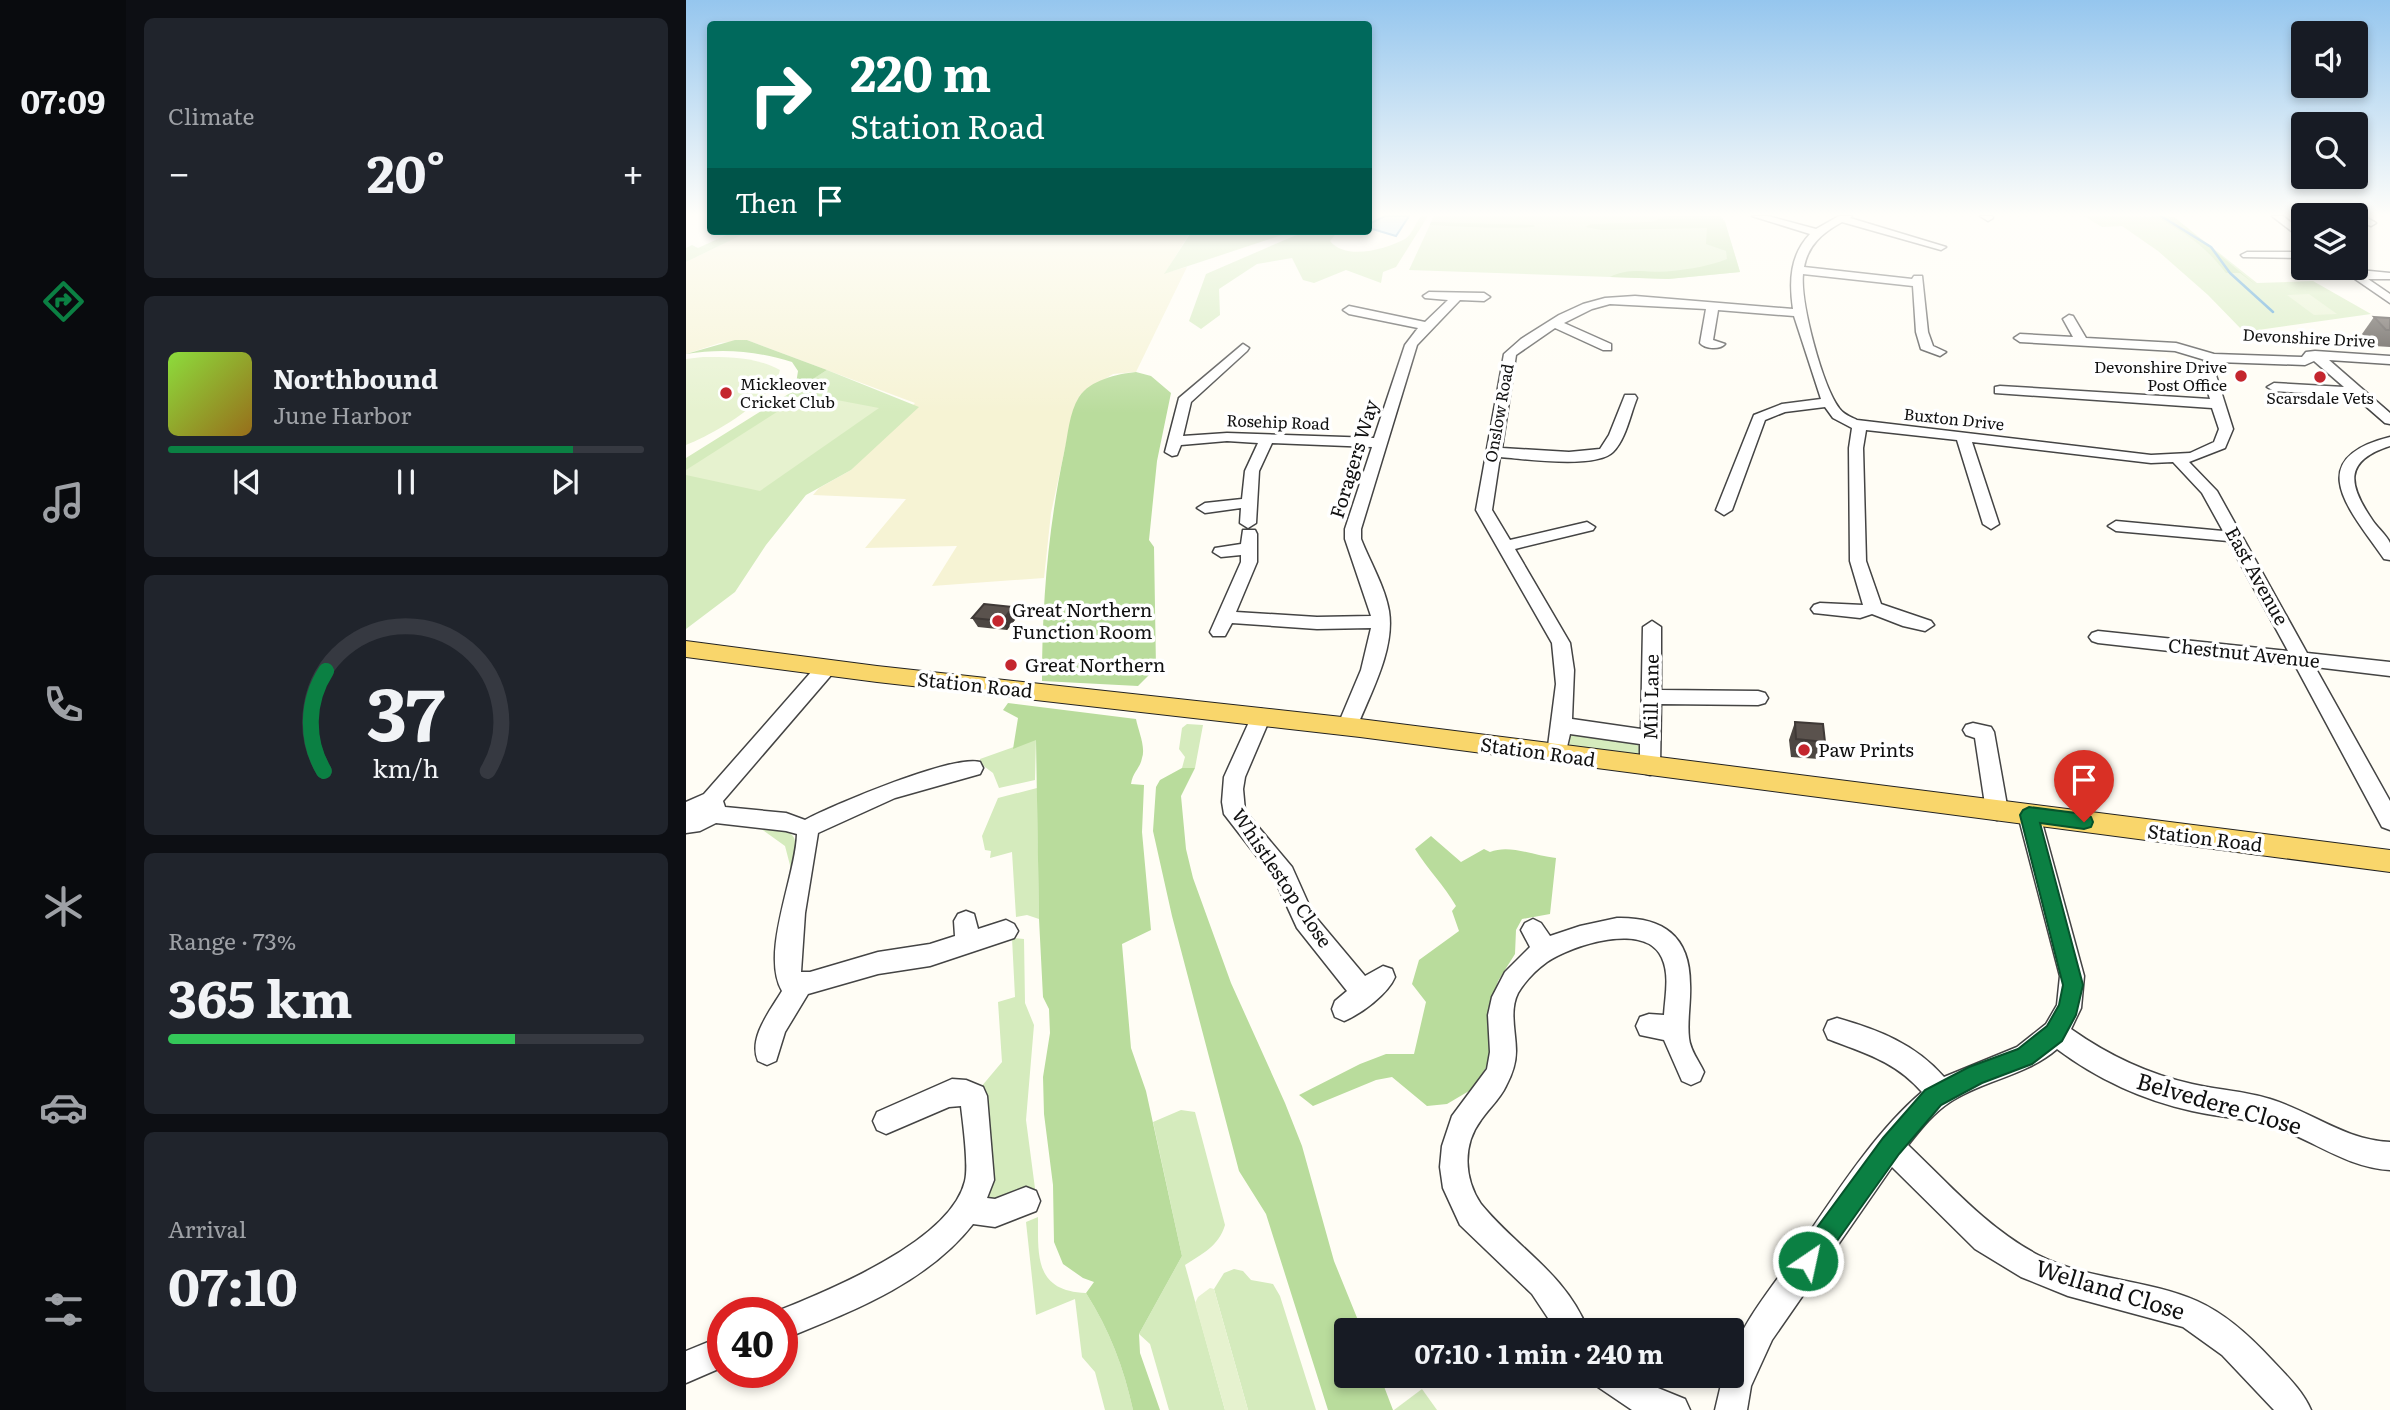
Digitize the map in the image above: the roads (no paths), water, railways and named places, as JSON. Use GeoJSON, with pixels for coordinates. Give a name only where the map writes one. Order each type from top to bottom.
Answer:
{"type":"FeatureCollection","features":[{"type":"Feature","properties":{"kind":"main road","name":"Station Road"},"geometry":{"type":"LineString","coordinates":[[686,649],[826,668],[1261,716],[2390,861]]}},
{"type":"Feature","properties":{"kind":"street"},"geometry":{"type":"LineString","coordinates":[[1724,510],[1759,418],[1782,408],[1829,402],[1806,339],[1800,313],[1799,282]]}},
{"type":"Feature","properties":{"kind":"street"},"geometry":{"type":"LineString","coordinates":[[1918,282],[1922,332],[1927,348],[1940,352]]}},
{"type":"Feature","properties":{"kind":"street"},"geometry":{"type":"LineString","coordinates":[[2365,282],[2390,299]]}},
{"type":"Feature","properties":{"kind":"street"},"geometry":{"type":"LineString","coordinates":[[1429,296],[1484,297]]}},
{"type":"Feature","properties":{"kind":"street","name":"Foragers Way"},"geometry":{"type":"LineString","coordinates":[[1347,727],[1379,641],[1381,622],[1380,610],[1353,539],[1353,529],[1411,345],[1456,297]]}},
{"type":"Feature","properties":{"kind":"street","name":"Onslow Road"},"geometry":{"type":"LineString","coordinates":[[1557,754],[1565,675],[1561,643],[1484,510],[1510,354],[1584,308],[1611,300],[1635,299],[1800,313]]}},
{"type":"Feature","properties":{"kind":"street"},"geometry":{"type":"LineString","coordinates":[[1713,306],[1706,343],[1719,344]]}},
{"type":"Feature","properties":{"kind":"street"},"geometry":{"type":"LineString","coordinates":[[1349,310],[1426,326]]}},
{"type":"Feature","properties":{"kind":"street"},"geometry":{"type":"LineString","coordinates":[[2069,319],[2081,341]]}},
{"type":"Feature","properties":{"kind":"street"},"geometry":{"type":"LineString","coordinates":[[1556,324],[1600,346]]}},
{"type":"Feature","properties":{"kind":"street"},"geometry":{"type":"LineString","coordinates":[[2020,338],[2050,342],[2081,341],[2180,348],[2213,358],[2207,367],[2226,429],[2220,444],[2203,454],[2178,459]]}},
{"type":"Feature","properties":{"kind":"street","name":"Rosehip Road"},"geometry":{"type":"LineString","coordinates":[[1243,348],[1184,401],[1173,447],[1227,437],[1380,443]]}},
{"type":"Feature","properties":{"kind":"street"},"geometry":{"type":"LineString","coordinates":[[2315,355],[2390,420]]}},
{"type":"Feature","properties":{"kind":"street","name":"Devonshire Drive"},"geometry":{"type":"LineString","coordinates":[[2213,358],[2305,361],[2315,355],[2390,359]]}},
{"type":"Feature","properties":{"kind":"street"},"geometry":{"type":"LineString","coordinates":[[2274,387],[2357,392]]}},
{"type":"Feature","properties":{"kind":"street"},"geometry":{"type":"LineString","coordinates":[[2000,390],[2047,396],[2219,404]]}},
{"type":"Feature","properties":{"kind":"street"},"geometry":{"type":"LineString","coordinates":[[1492,452],[1591,456],[1603,454],[1609,447],[1624,402]]}},
{"type":"Feature","properties":{"kind":"street","name":"Buxton Drive"},"geometry":{"type":"LineString","coordinates":[[1829,402],[1836,414],[1859,425],[2142,458],[2178,459]]}},
{"type":"Feature","properties":{"kind":"street"},"geometry":{"type":"LineString","coordinates":[[1859,425],[1856,448],[1858,561],[1873,608]]}},
{"type":"Feature","properties":{"kind":"street"},"geometry":{"type":"LineString","coordinates":[[1963,438],[1984,518]]}},
{"type":"Feature","properties":{"kind":"street"},"geometry":{"type":"LineString","coordinates":[[1267,439],[1252,471],[1248,503],[1249,562],[1222,625],[1381,622]]}},
{"type":"Feature","properties":{"kind":"street"},"geometry":{"type":"LineString","coordinates":[[2390,441],[2371,447],[2352,459],[2346,468],[2345,478],[2353,502],[2390,555]]}},
{"type":"Feature","properties":{"kind":"street","name":"East Avenue"},"geometry":{"type":"LineString","coordinates":[[2178,459],[2209,491],[2236,537],[2390,821]]}},
{"type":"Feature","properties":{"kind":"street"},"geometry":{"type":"LineString","coordinates":[[1205,508],[1248,503]]}},
{"type":"Feature","properties":{"kind":"street"},"geometry":{"type":"LineString","coordinates":[[2116,526],[2236,537]]}},
{"type":"Feature","properties":{"kind":"street"},"geometry":{"type":"LineString","coordinates":[[1504,547],[1579,532]]}},
{"type":"Feature","properties":{"kind":"street"},"geometry":{"type":"LineString","coordinates":[[1222,552],[1250,535]]}},
{"type":"Feature","properties":{"kind":"street"},"geometry":{"type":"LineString","coordinates":[[1839,540],[1857,542]]}},
{"type":"Feature","properties":{"kind":"street"},"geometry":{"type":"LineString","coordinates":[[1820,610],[1860,611],[1873,608],[1914,626]]}},
{"type":"Feature","properties":{"kind":"street","name":"Mill Lane"},"geometry":{"type":"LineString","coordinates":[[1650,766],[1652,627]]}},
{"type":"Feature","properties":{"kind":"street","name":"Chestnut Avenue"},"geometry":{"type":"LineString","coordinates":[[2098,637],[2390,668]]}},
{"type":"Feature","properties":{"kind":"street"},"geometry":{"type":"LineString","coordinates":[[687,822],[704,821],[711,808],[826,668]]}},
{"type":"Feature","properties":{"kind":"street"},"geometry":{"type":"LineString","coordinates":[[1651,697],[1749,693]]}},
{"type":"Feature","properties":{"kind":"street","name":"Whistlestop Close"},"geometry":{"type":"LineString","coordinates":[[1261,716],[1235,776],[1231,793],[1233,807],[1284,874],[1305,921],[1374,985],[1344,1009]]}},
{"type":"Feature","properties":{"kind":"street"},"geometry":{"type":"LineString","coordinates":[[1561,725],[1650,738]]}},
{"type":"Feature","properties":{"kind":"street"},"geometry":{"type":"LineString","coordinates":[[1973,730],[1984,732],[1997,811]]}},
{"type":"Feature","properties":{"kind":"street"},"geometry":{"type":"LineString","coordinates":[[711,808],[786,822],[807,829],[856,803],[972,768]]}},
{"type":"Feature","properties":{"kind":"street"},"geometry":{"type":"LineString","coordinates":[[1731,1410],[1735,1385],[1762,1329],[1838,1216],[1914,1116],[1940,1093],[1988,1070],[2024,1057],[2055,1033],[2069,1008],[2073,985],[2029,815]]}},
{"type":"Feature","properties":{"kind":"street"},"geometry":{"type":"LineString","coordinates":[[807,829],[809,840],[800,874],[787,973],[790,983],[800,985],[878,963],[930,954],[967,932],[1006,931]]}},
{"type":"Feature","properties":{"kind":"street"},"geometry":{"type":"LineString","coordinates":[[1566,1318],[1548,1289],[1472,1217],[1461,1198],[1454,1167],[1456,1144],[1466,1117],[1495,1082],[1503,1062],[1501,1012],[1505,994],[1539,940],[1612,930],[1644,929],[1658,934],[1667,944],[1677,966],[1677,1043],[1690,1072]]}},
{"type":"Feature","properties":{"kind":"street"},"geometry":{"type":"LineString","coordinates":[[766,1052],[773,1028],[800,985]]}},
{"type":"Feature","properties":{"kind":"street"},"geometry":{"type":"LineString","coordinates":[[1649,1026],[1676,1029]]}},
{"type":"Feature","properties":{"kind":"street"},"geometry":{"type":"LineString","coordinates":[[1837,1030],[1902,1054],[1923,1072],[1940,1093]]}},
{"type":"Feature","properties":{"kind":"street","name":"Belvedere Close"},"geometry":{"type":"LineString","coordinates":[[2055,1033],[2102,1066],[2137,1082],[2196,1098],[2270,1113],[2306,1126],[2355,1153],[2390,1156]]}},
{"type":"Feature","properties":{"kind":"street"},"geometry":{"type":"LineString","coordinates":[[798,1318],[867,1289],[907,1264],[950,1230],[967,1209],[980,1180],[974,1096],[962,1091],[944,1093],[918,1108],[886,1121]]}},
{"type":"Feature","properties":{"kind":"street","name":"Welland Close"},"geometry":{"type":"LineString","coordinates":[[1891,1146],[1985,1239],[2050,1276],[2189,1313],[2206,1322],[2244,1353],[2294,1410]]}},
{"type":"Feature","properties":{"kind":"street"},"geometry":{"type":"LineString","coordinates":[[967,1209],[995,1213],[1026,1201]]}},
{"type":"Feature","properties":{"kind":"street"},"geometry":{"type":"LineString","coordinates":[[686,1367],[707,1358]]}},
{"type":"Feature","properties":{"kind":"street"},"geometry":{"type":"LineString","coordinates":[[1627,1388],[1644,1399],[1674,1410]]}},
{"type":"Feature","properties":{"kind":"waterway"},"geometry":{"type":"LineString","coordinates":[[2240,282],[2273,312]]}},
{"type":"Feature","properties":{"kind":"place","name":"Devonshire Drive Post Office"},"geometry":{"type":"Point","coordinates":[2241,376]}},
{"type":"Feature","properties":{"kind":"place","name":"Scarsdale Vets"},"geometry":{"type":"Point","coordinates":[2320,377]}},
{"type":"Feature","properties":{"kind":"place","name":"Mickleover Cricket Club"},"geometry":{"type":"Point","coordinates":[726,393]}},
{"type":"Feature","properties":{"kind":"place","name":"Great Northern Function Room"},"geometry":{"type":"Point","coordinates":[998,621]}},
{"type":"Feature","properties":{"kind":"place","name":"Great Northern"},"geometry":{"type":"Point","coordinates":[1011,665]}},
{"type":"Feature","properties":{"kind":"place","name":"Paw Prints"},"geometry":{"type":"Point","coordinates":[1804,750]}}]}
